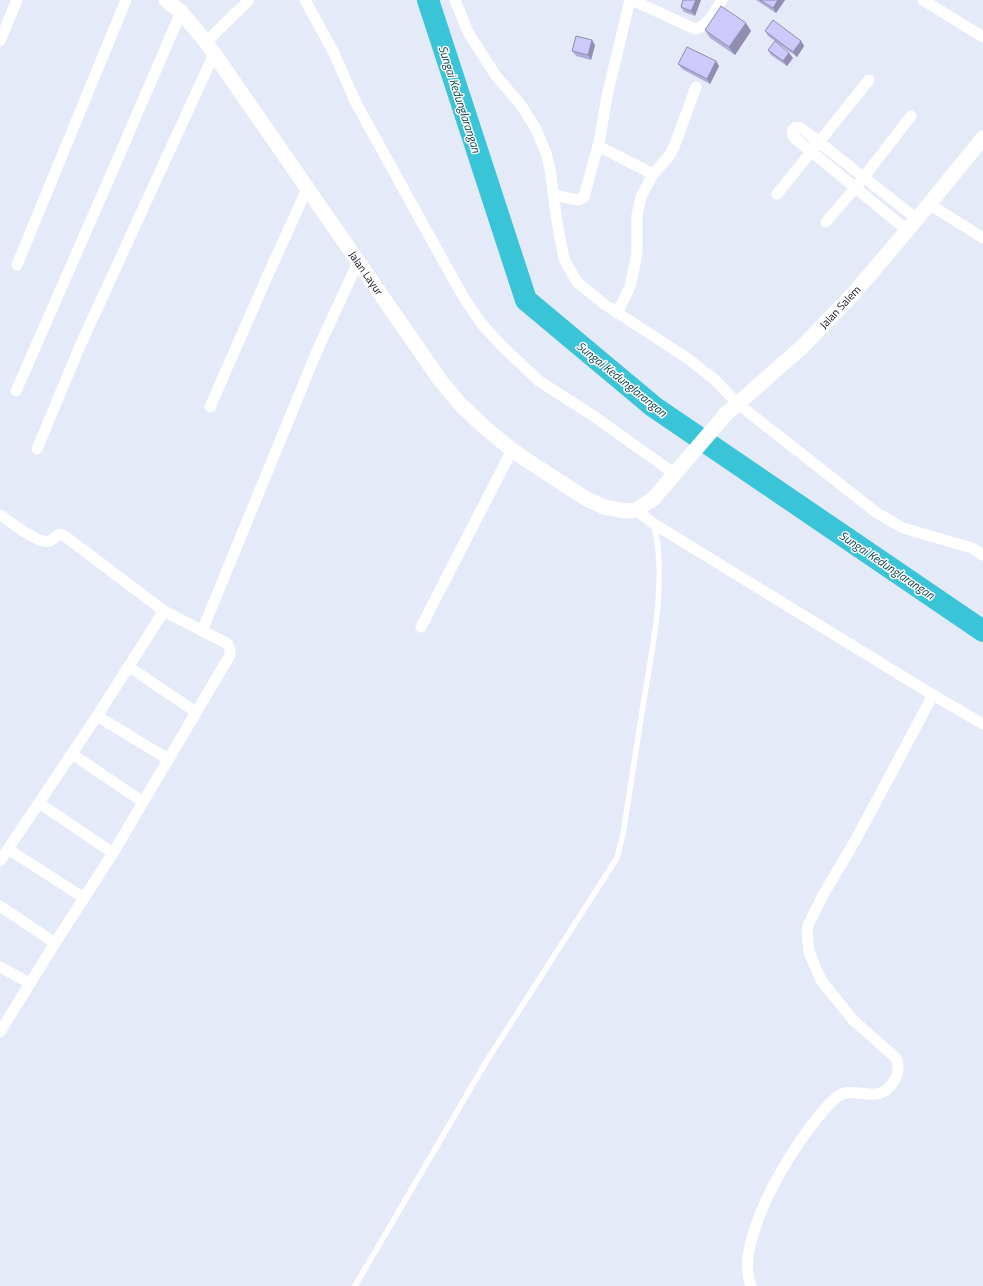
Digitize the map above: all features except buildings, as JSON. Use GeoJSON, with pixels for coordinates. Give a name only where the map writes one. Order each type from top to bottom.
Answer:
{"type":"FeatureCollection","features":[{"type":"Feature","properties":{"kind":"street"},"geometry":{"type":"LineString","coordinates":[[0,41],[17,0]]}},
{"type":"Feature","properties":{"kind":"street"},"geometry":{"type":"LineString","coordinates":[[17,265],[126,0]]}},
{"type":"Feature","properties":{"kind":"street","name":"Jalan Layur"},"geometry":{"type":"LineString","coordinates":[[166,0],[181,12],[210,48],[440,380],[460,404],[483,426],[512,450],[585,498],[604,507],[626,511],[636,510]]}},
{"type":"Feature","properties":{"kind":"street"},"geometry":{"type":"LineString","coordinates":[[37,449],[80,346],[210,48],[249,0]]}},
{"type":"Feature","properties":{"kind":"street"},"geometry":{"type":"LineString","coordinates":[[306,0],[334,53],[356,103],[464,298],[481,324],[539,381],[679,468]]}},
{"type":"Feature","properties":{"kind":"street"},"geometry":{"type":"LineString","coordinates":[[455,0],[468,32],[496,76],[521,105],[536,130],[546,153],[564,259],[577,282],[617,313],[687,358],[714,379],[738,404],[877,513],[903,528],[972,548],[983,555]]}},
{"type":"Feature","properties":{"kind":"street"},"geometry":{"type":"LineString","coordinates":[[554,195],[578,200],[582,200],[584,197],[598,146],[607,96],[631,0],[695,29],[704,25],[722,0]]}},
{"type":"Feature","properties":{"kind":"street"},"geometry":{"type":"LineString","coordinates":[[923,0],[983,37]]}},
{"type":"Feature","properties":{"kind":"street"},"geometry":{"type":"LineString","coordinates":[[16,391],[181,12]]}},
{"type":"Feature","properties":{"kind":"street"},"geometry":{"type":"LineString","coordinates":[[777,194],[869,80]]}},
{"type":"Feature","properties":{"kind":"street"},"geometry":{"type":"LineString","coordinates":[[617,313],[630,287],[637,254],[637,215],[641,197],[653,174],[674,147],[696,87]]}},
{"type":"Feature","properties":{"kind":"street"},"geometry":{"type":"LineString","coordinates":[[826,222],[856,187],[912,116]]}},
{"type":"Feature","properties":{"kind":"street"},"geometry":{"type":"LineString","coordinates":[[794,128],[801,128],[819,141],[863,177],[912,224],[856,187],[811,152],[793,136],[792,132],[794,128]]}},
{"type":"Feature","properties":{"kind":"street","name":"Jalan Salem"},"geometry":{"type":"LineString","coordinates":[[636,510],[654,499],[726,414],[807,342],[854,293],[983,138]]}},
{"type":"Feature","properties":{"kind":"street"},"geometry":{"type":"LineString","coordinates":[[598,146],[653,174]]}},
{"type":"Feature","properties":{"kind":"street"},"geometry":{"type":"LineString","coordinates":[[210,407],[307,189]]}},
{"type":"Feature","properties":{"kind":"street"},"geometry":{"type":"LineString","coordinates":[[929,204],[983,238]]}},
{"type":"Feature","properties":{"kind":"street"},"geometry":{"type":"LineString","coordinates":[[202,631],[317,351],[358,262]]}},
{"type":"Feature","properties":{"kind":"street"},"geometry":{"type":"LineString","coordinates":[[421,627],[512,450]]}},
{"type":"Feature","properties":{"kind":"street"},"geometry":{"type":"LineString","coordinates":[[636,510],[654,524],[932,695],[983,724]]}},
{"type":"Feature","properties":{"kind":"street"},"geometry":{"type":"LineString","coordinates":[[0,515],[35,538],[43,541],[50,541],[60,534],[66,537],[164,611],[228,644],[230,650],[230,655],[113,853],[0,1030]]}},
{"type":"Feature","properties":{"kind":"street"},"geometry":{"type":"LineString","coordinates":[[0,861],[97,716],[164,611]]}},
{"type":"Feature","properties":{"kind":"street"},"geometry":{"type":"LineString","coordinates":[[128,667],[196,712]]}},
{"type":"Feature","properties":{"kind":"street"},"geometry":{"type":"LineString","coordinates":[[751,1286],[748,1277],[747,1262],[753,1233],[768,1196],[794,1150],[811,1126],[839,1096],[848,1093],[882,1093],[888,1089],[896,1079],[898,1062],[896,1058],[853,1020],[821,980],[809,952],[807,933],[808,925],[824,893],[855,841],[932,695]]}},
{"type":"Feature","properties":{"kind":"street"},"geometry":{"type":"LineString","coordinates":[[97,716],[168,759]]}},
{"type":"Feature","properties":{"kind":"street"},"geometry":{"type":"LineString","coordinates":[[72,754],[143,802]]}},
{"type":"Feature","properties":{"kind":"street"},"geometry":{"type":"LineString","coordinates":[[39,803],[113,853]]}},
{"type":"Feature","properties":{"kind":"street"},"geometry":{"type":"LineString","coordinates":[[8,849],[84,898]]}},
{"type":"Feature","properties":{"kind":"street"},"geometry":{"type":"LineString","coordinates":[[0,906],[55,943]]}},
{"type":"Feature","properties":{"kind":"street"},"geometry":{"type":"LineString","coordinates":[[0,967],[30,983]]}},
{"type":"Feature","properties":{"kind":"lane"},"geometry":{"type":"LineString","coordinates":[[355,1286],[486,1062],[617,858],[623,834],[655,630],[659,555],[654,524]]}},
{"type":"Feature","properties":{"kind":"waterway","name":"Sungai Kedunglarangan"},"geometry":{"type":"LineString","coordinates":[[428,0],[526,300],[654,407],[983,631]]}}]}
